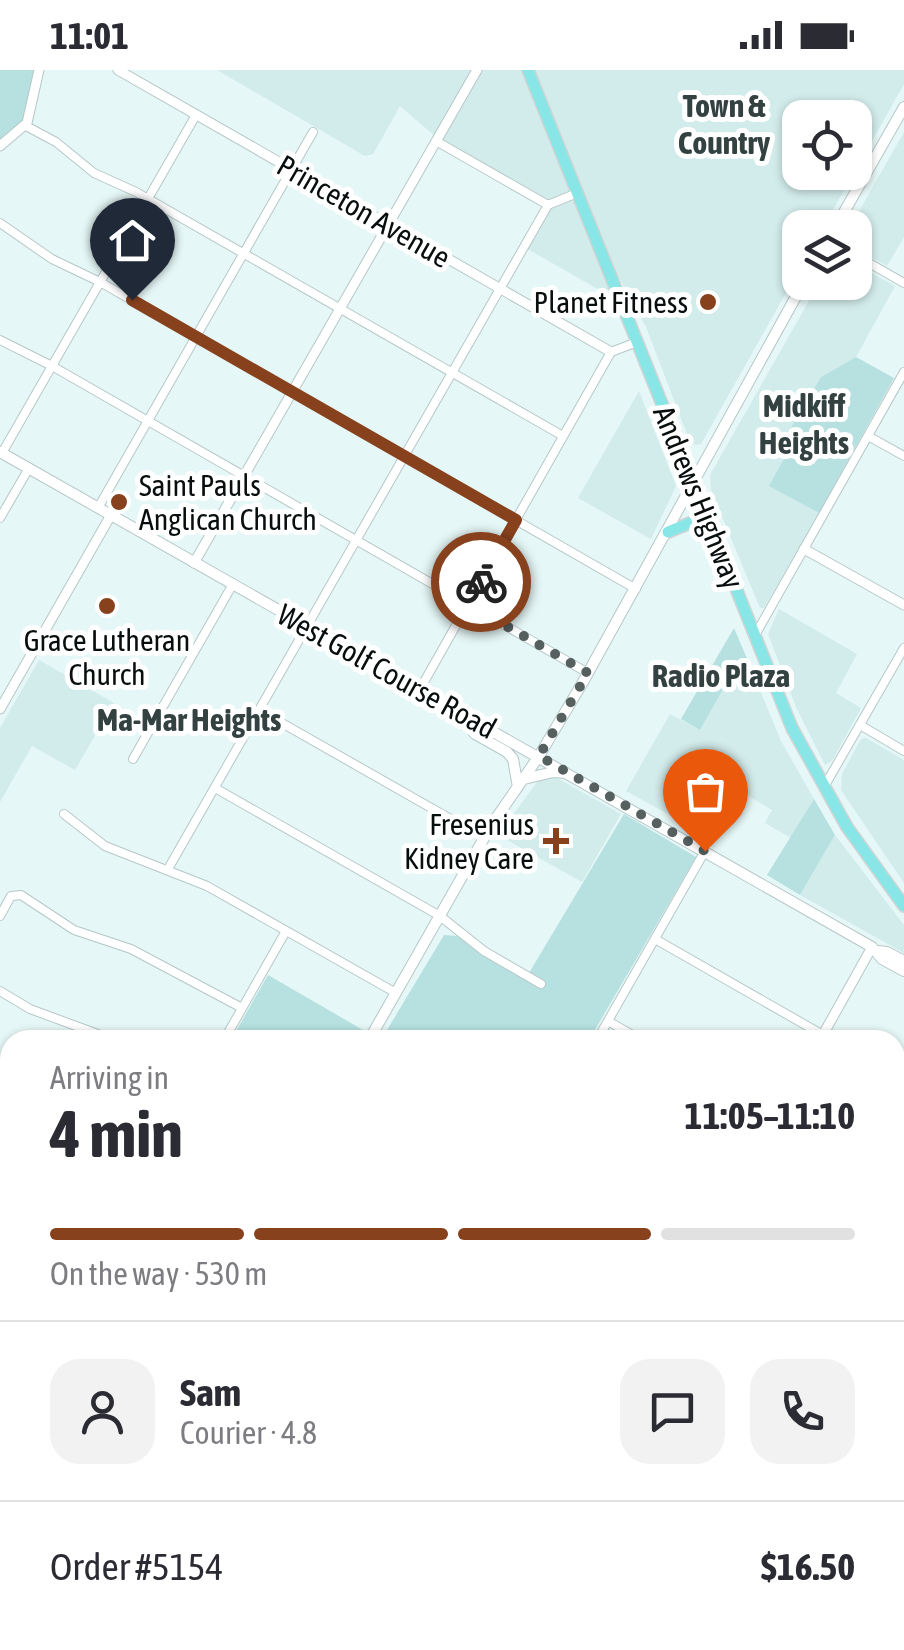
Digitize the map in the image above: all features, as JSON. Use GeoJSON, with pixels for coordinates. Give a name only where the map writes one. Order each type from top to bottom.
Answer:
{"type":"FeatureCollection","features":[{"type":"Feature","properties":{"kind":"main road","name":"Andrews Highway"},"geometry":{"type":"LineString","coordinates":[[528,70],[792,728],[824,789],[904,906]]}},
{"type":"Feature","properties":{"kind":"main road"},"geometry":{"type":"LineString","coordinates":[[845,210],[904,107]]}},
{"type":"Feature","properties":{"kind":"main road"},"geometry":{"type":"LineString","coordinates":[[376,1030],[484,838],[588,673],[794,300]]}},
{"type":"Feature","properties":{"kind":"main road","name":"West Golf Course Road"},"geometry":{"type":"LineString","coordinates":[[1,452],[875,949],[904,961]]}},
{"type":"Feature","properties":{"kind":"main road"},"geometry":{"type":"LineString","coordinates":[[668,532],[690,523],[712,530]]}},
{"type":"Feature","properties":{"kind":"main road"},"geometry":{"type":"LineString","coordinates":[[452,707],[475,734],[507,752],[521,783]]}},
{"type":"Feature","properties":{"kind":"main road"},"geometry":{"type":"LineString","coordinates":[[521,783],[553,772],[570,773]]}},
{"type":"Feature","properties":{"kind":"main road"},"geometry":{"type":"LineString","coordinates":[[883,879],[904,918]]}},
{"type":"Feature","properties":{"kind":"main road","name":"West Golf Course Road"},"geometry":{"type":"LineString","coordinates":[[875,949],[882,959],[904,971]]}},
{"type":"Feature","properties":{"kind":"street"},"geometry":{"type":"LineString","coordinates":[[0,146],[26,126],[39,70]]}},
{"type":"Feature","properties":{"kind":"street","name":"Princeton Avenue"},"geometry":{"type":"LineString","coordinates":[[118,70],[611,352]]}},
{"type":"Feature","properties":{"kind":"street"},"geometry":{"type":"LineString","coordinates":[[194,563],[476,70]]}},
{"type":"Feature","properties":{"kind":"street"},"geometry":{"type":"LineString","coordinates":[[1,452],[196,115]]}},
{"type":"Feature","properties":{"kind":"street"},"geometry":{"type":"LineString","coordinates":[[26,126],[56,142],[94,173],[244,253],[564,436]]}},
{"type":"Feature","properties":{"kind":"street"},"geometry":{"type":"LineString","coordinates":[[98,508],[313,132]]}},
{"type":"Feature","properties":{"kind":"street"},"geometry":{"type":"LineString","coordinates":[[436,141],[548,205]]}},
{"type":"Feature","properties":{"kind":"street"},"geometry":{"type":"LineString","coordinates":[[168,869],[548,205],[578,193]]}},
{"type":"Feature","properties":{"kind":"street"},"geometry":{"type":"LineString","coordinates":[[0,223],[52,259],[100,282],[636,589]]}},
{"type":"Feature","properties":{"kind":"street"},"geometry":{"type":"LineString","coordinates":[[872,265],[904,283]]}},
{"type":"Feature","properties":{"kind":"street"},"geometry":{"type":"LineString","coordinates":[[0,340],[52,366],[588,673]]}},
{"type":"Feature","properties":{"kind":"street"},"geometry":{"type":"LineString","coordinates":[[420,689],[611,352],[637,342]]}},
{"type":"Feature","properties":{"kind":"street"},"geometry":{"type":"LineString","coordinates":[[754,637],[904,372]]}},
{"type":"Feature","properties":{"kind":"street"},"geometry":{"type":"LineString","coordinates":[[868,436],[904,456]]}},
{"type":"Feature","properties":{"kind":"street"},"geometry":{"type":"LineString","coordinates":[[0,518],[28,468]]}},
{"type":"Feature","properties":{"kind":"street"},"geometry":{"type":"LineString","coordinates":[[0,709],[111,515]]}},
{"type":"Feature","properties":{"kind":"street"},"geometry":{"type":"LineString","coordinates":[[804,548],[904,605]]}},
{"type":"Feature","properties":{"kind":"street"},"geometry":{"type":"LineString","coordinates":[[133,759],[233,584]]}},
{"type":"Feature","properties":{"kind":"street"},"geometry":{"type":"LineString","coordinates":[[824,789],[904,648]]}},
{"type":"Feature","properties":{"kind":"street"},"geometry":{"type":"LineString","coordinates":[[0,681],[12,688]]}},
{"type":"Feature","properties":{"kind":"street"},"geometry":{"type":"LineString","coordinates":[[259,710],[484,838]]}},
{"type":"Feature","properties":{"kind":"street"},"geometry":{"type":"LineString","coordinates":[[860,725],[904,750]]}},
{"type":"Feature","properties":{"kind":"street"},"geometry":{"type":"LineString","coordinates":[[214,788],[440,916],[484,951],[541,984]]}},
{"type":"Feature","properties":{"kind":"street"},"geometry":{"type":"LineString","coordinates":[[64,814],[105,846],[207,886],[396,994]]}},
{"type":"Feature","properties":{"kind":"street"},"geometry":{"type":"LineString","coordinates":[[603,1030],[705,851]]}},
{"type":"Feature","properties":{"kind":"street"},"geometry":{"type":"LineString","coordinates":[[0,916],[11,896],[21,895],[74,930],[130,950],[242,1008]]}},
{"type":"Feature","properties":{"kind":"street"},"geometry":{"type":"LineString","coordinates":[[230,1030],[286,931]]}},
{"type":"Feature","properties":{"kind":"street"},"geometry":{"type":"LineString","coordinates":[[655,939],[808,1030]]}},
{"type":"Feature","properties":{"kind":"street"},"geometry":{"type":"LineString","coordinates":[[826,1030],[875,949]]}},
{"type":"Feature","properties":{"kind":"street"},"geometry":{"type":"LineString","coordinates":[[0,991],[30,1010],[86,1030]]}},
{"type":"Feature","properties":{"kind":"street"},"geometry":{"type":"LineString","coordinates":[[608,1021],[624,1030]]}},
{"type":"Feature","properties":{"kind":"shaded area"},"geometry":{"type":"Polygon","coordinates":[[[0,70],[39,70],[31,113],[0,145],[0,70]]]}},
{"type":"Feature","properties":{"kind":"shaded area"},"geometry":{"type":"Polygon","coordinates":[[[217,70],[904,70],[904,84],[872,141],[872,100],[782,100],[782,190],[844,190],[833,210],[782,210],[782,300],[701,444],[696,445],[690,442],[646,327],[591,227],[617,300],[524,247],[547,206],[437,138],[400,106],[373,154],[365,156],[217,70]]]}},
{"type":"Feature","properties":{"kind":"shaded area"},"geometry":{"type":"Polygon","coordinates":[[[904,132],[904,237],[887,266],[872,258],[872,210],[860,210],[904,132]]]}},
{"type":"Feature","properties":{"kind":"shaded area"},"geometry":{"type":"Polygon","coordinates":[[[872,273],[895,286],[856,357],[821,377],[779,450],[786,455],[770,486],[819,513],[764,608],[760,608],[711,490],[710,475],[809,300],[872,300],[872,273]]]}},
{"type":"Feature","properties":{"kind":"shaded area"},"geometry":{"type":"Polygon","coordinates":[[[856,357],[894,378],[819,513],[769,486],[786,455],[778,450],[821,377],[856,357]]]}},
{"type":"Feature","properties":{"kind":"shaded area"},"geometry":{"type":"Polygon","coordinates":[[[639,391],[676,486],[651,539],[578,498],[639,391]]]}},
{"type":"Feature","properties":{"kind":"shaded area"},"geometry":{"type":"Polygon","coordinates":[[[779,609],[857,654],[836,693],[861,708],[832,761],[825,765],[796,707],[768,634],[779,609]]]}},
{"type":"Feature","properties":{"kind":"shaded area"},"geometry":{"type":"Polygon","coordinates":[[[734,628],[748,661],[735,668],[700,730],[681,719],[734,628]]]}},
{"type":"Feature","properties":{"kind":"shaded area"},"geometry":{"type":"Polygon","coordinates":[[[39,660],[114,703],[75,770],[32,746],[0,802],[0,728],[39,660]]]}},
{"type":"Feature","properties":{"kind":"shaded area"},"geometry":{"type":"Polygon","coordinates":[[[748,661],[781,741],[814,799],[791,838],[765,823],[772,810],[718,778],[690,826],[626,791],[670,714],[700,730],[735,667],[748,661]]]}},
{"type":"Feature","properties":{"kind":"shaded area"},"geometry":{"type":"Polygon","coordinates":[[[866,738],[904,760],[904,883],[841,790],[842,774],[861,739],[866,738]]]}},
{"type":"Feature","properties":{"kind":"shaded area"},"geometry":{"type":"Polygon","coordinates":[[[550,774],[621,814],[582,882],[498,835],[540,778],[550,774]]]}},
{"type":"Feature","properties":{"kind":"shaded area"},"geometry":{"type":"Polygon","coordinates":[[[814,799],[835,835],[800,895],[767,875],[814,799]]]}},
{"type":"Feature","properties":{"kind":"shaded area"},"geometry":{"type":"Polygon","coordinates":[[[624,814],[696,857],[595,1030],[387,1030],[444,935],[457,936],[526,978],[624,814]]]}},
{"type":"Feature","properties":{"kind":"shaded area"},"geometry":{"type":"Polygon","coordinates":[[[835,835],[904,925],[904,953],[800,895],[835,835]]]}},
{"type":"Feature","properties":{"kind":"shaded area"},"geometry":{"type":"Polygon","coordinates":[[[268,975],[363,1030],[237,1030],[268,975]]]}},
{"type":"Feature","properties":{"kind":"way so far"},"geometry":{"type":"LineString","coordinates":[[481,582],[468,604],[588,673],[539,756],[705,851]]}},
{"type":"Feature","properties":{"kind":"place","name":"Planet Fitness"},"geometry":{"type":"Point","coordinates":[708,302]}},
{"type":"Feature","properties":{"kind":"place","name":"Saint Pauls Anglican Church"},"geometry":{"type":"Point","coordinates":[119,502]}},
{"type":"Feature","properties":{"kind":"place","name":"Grace Lutheran Church"},"geometry":{"type":"Point","coordinates":[107,606]}},
{"type":"Feature","properties":{"kind":"place","name":"Fresenius Kidney Care"},"geometry":{"type":"Point","coordinates":[556,841]}},
{"type":"Feature","properties":{"kind":"district","name":"Town & Country"},"geometry":{"type":"Point","coordinates":[724,124]}},
{"type":"Feature","properties":{"kind":"district","name":"Midkiff Heights"},"geometry":{"type":"Point","coordinates":[804,424]}},
{"type":"Feature","properties":{"kind":"district","name":"Radio Plaza"},"geometry":{"type":"Point","coordinates":[721,675]}},
{"type":"Feature","properties":{"kind":"district","name":"Ma-Mar Heights"},"geometry":{"type":"Point","coordinates":[189,719]}},
{"type":"Feature","properties":{"kind":"route"},"geometry":{"type":"LineString","coordinates":[[132,300],[516,520],[481,582]]}}]}
